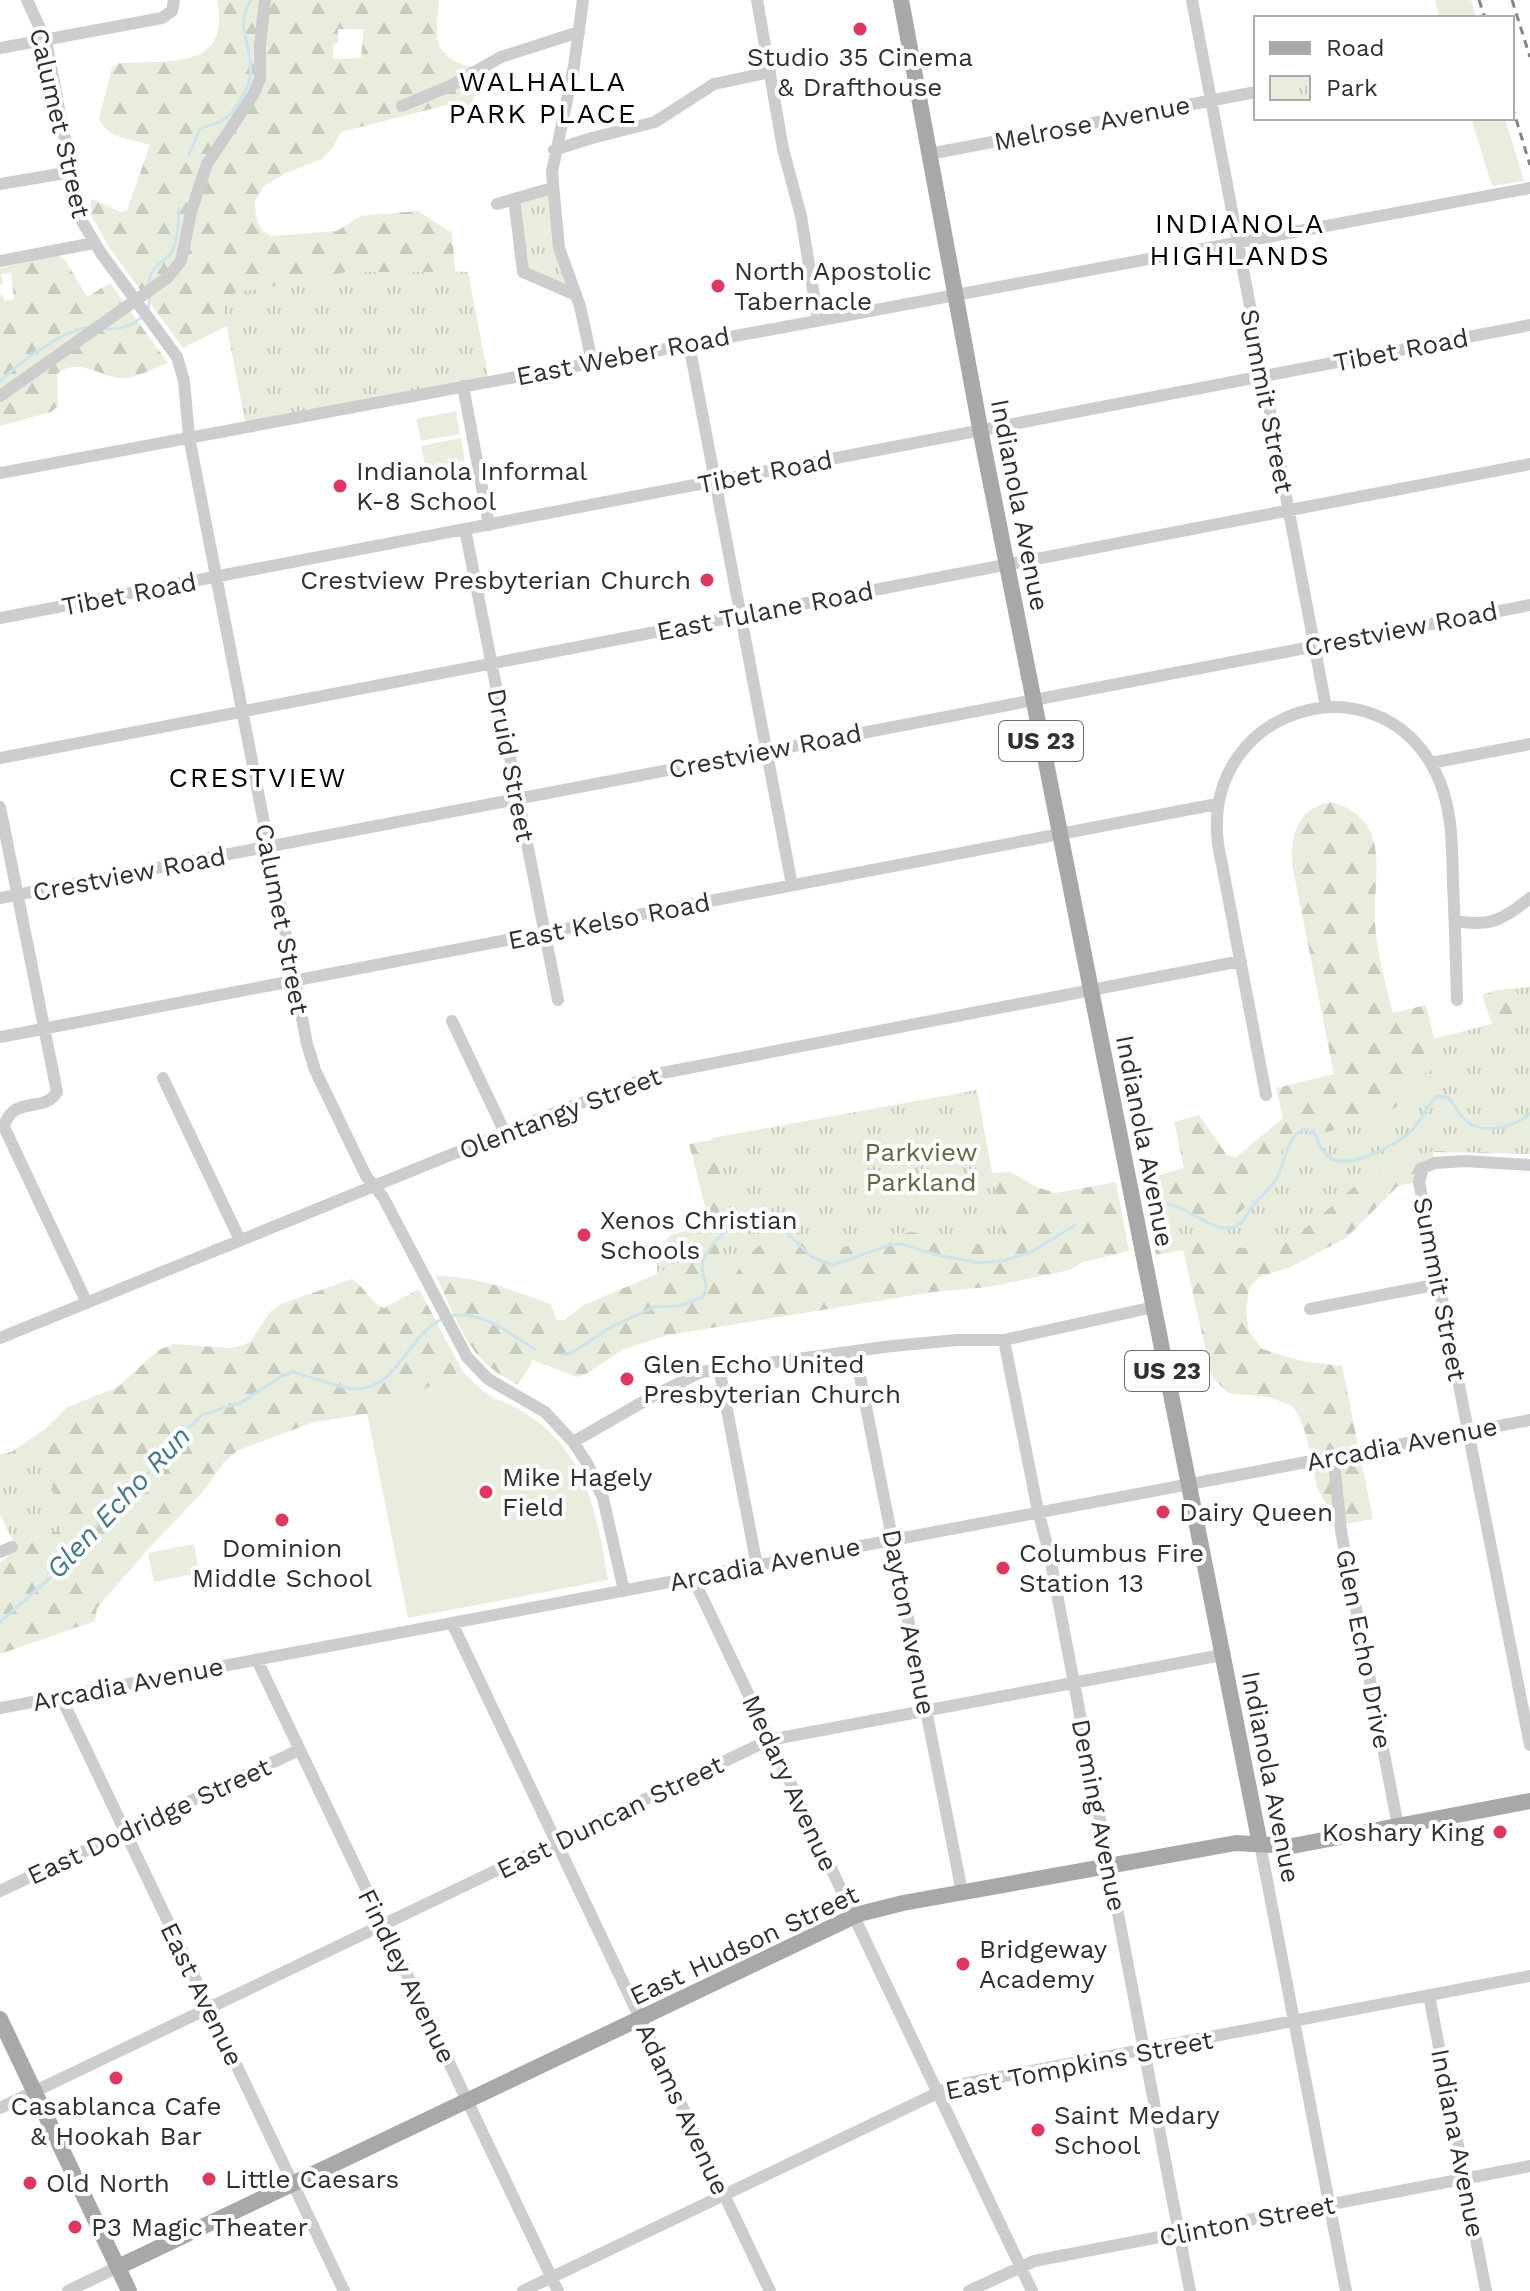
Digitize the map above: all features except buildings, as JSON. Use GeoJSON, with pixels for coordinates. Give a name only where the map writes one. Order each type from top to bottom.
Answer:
{"type":"FeatureCollection","features":[{"type":"Feature","properties":{"kind":"main road","name":"Indianola Avenue"},"geometry":{"type":"LineString","coordinates":[[902,0],[1033,700],[1260,1844]]}},
{"type":"Feature","properties":{"kind":"main road","name":"East Hudson Street"},"geometry":{"type":"LineString","coordinates":[[118,2267],[853,1916],[962,1892],[1236,1843],[1292,1846],[1530,1801]]}},
{"type":"Feature","properties":{"kind":"main road"},"geometry":{"type":"LineString","coordinates":[[0,2019],[129,2291]]}},
{"type":"Feature","properties":{"kind":"street","name":"Calumet Street"},"geometry":{"type":"LineString","coordinates":[[27,0],[46,41],[80,218],[98,248],[177,357],[185,385],[189,437],[241,712],[304,1032],[315,1070],[366,1176],[383,1197],[454,1336],[478,1370],[545,1412],[573,1442],[587,1463],[603,1498],[624,1591]]}},
{"type":"Feature","properties":{"kind":"street"},"geometry":{"type":"LineString","coordinates":[[0,396],[158,285],[181,261],[191,212],[207,164],[253,95],[260,79],[265,0]]}},
{"type":"Feature","properties":{"kind":"street"},"geometry":{"type":"LineString","coordinates":[[583,0],[554,150],[552,188],[559,248],[584,320],[592,362]]}},
{"type":"Feature","properties":{"kind":"street"},"geometry":{"type":"LineString","coordinates":[[757,0],[783,149],[801,216],[818,320]]}},
{"type":"Feature","properties":{"kind":"street","name":"Summit Street"},"geometry":{"type":"LineString","coordinates":[[1192,0],[1326,707]]}},
{"type":"Feature","properties":{"kind":"street"},"geometry":{"type":"LineString","coordinates":[[0,48],[162,18],[173,6]]}},
{"type":"Feature","properties":{"kind":"street"},"geometry":{"type":"LineString","coordinates":[[402,106],[450,86],[501,57],[579,32]]}},
{"type":"Feature","properties":{"kind":"street"},"geometry":{"type":"LineString","coordinates":[[554,150],[655,122],[708,87],[770,72]]}},
{"type":"Feature","properties":{"kind":"street","name":"Melrose Avenue"},"geometry":{"type":"LineString","coordinates":[[929,154],[1254,92]]}},
{"type":"Feature","properties":{"kind":"street"},"geometry":{"type":"LineString","coordinates":[[0,184],[71,172]]}},
{"type":"Feature","properties":{"kind":"street"},"geometry":{"type":"LineString","coordinates":[[497,204],[552,188]]}},
{"type":"Feature","properties":{"kind":"street","name":"East Weber Road"},"geometry":{"type":"LineString","coordinates":[[0,473],[1530,188]]}},
{"type":"Feature","properties":{"kind":"street"},"geometry":{"type":"LineString","coordinates":[[514,199],[523,272],[576,295]]}},
{"type":"Feature","properties":{"kind":"street"},"geometry":{"type":"LineString","coordinates":[[0,261],[98,248]]}},
{"type":"Feature","properties":{"kind":"street","name":"Tibet Road"},"geometry":{"type":"LineString","coordinates":[[0,618],[1530,325]]}},
{"type":"Feature","properties":{"kind":"street"},"geometry":{"type":"LineString","coordinates":[[689,344],[792,885]]}},
{"type":"Feature","properties":{"kind":"street"},"geometry":{"type":"LineString","coordinates":[[463,386],[489,525]]}},
{"type":"Feature","properties":{"kind":"street","name":"East Tulane Road"},"geometry":{"type":"LineString","coordinates":[[0,758],[1530,464]]}},
{"type":"Feature","properties":{"kind":"street","name":"Druid Street"},"geometry":{"type":"LineString","coordinates":[[465,529],[558,1000]]}},
{"type":"Feature","properties":{"kind":"street","name":"Crestview Road"},"geometry":{"type":"LineString","coordinates":[[0,898],[1530,605]]}},
{"type":"Feature","properties":{"kind":"street"},"geometry":{"type":"LineString","coordinates":[[1266,1095],[1218,844],[1217,804],[1235,760],[1263,730],[1295,713],[1326,707],[1357,710],[1386,721],[1411,740],[1431,763],[1449,814],[1457,1000]]}},
{"type":"Feature","properties":{"kind":"street"},"geometry":{"type":"LineString","coordinates":[[1431,763],[1530,744]]}},
{"type":"Feature","properties":{"kind":"street","name":"East Kelso Road"},"geometry":{"type":"LineString","coordinates":[[0,1037],[1217,804]]}},
{"type":"Feature","properties":{"kind":"street"},"geometry":{"type":"LineString","coordinates":[[0,807],[57,1092],[50,1101],[20,1107],[6,1119],[4,1127],[87,1303]]}},
{"type":"Feature","properties":{"kind":"street"},"geometry":{"type":"LineString","coordinates":[[1455,921],[1481,925],[1492,923],[1530,898]]}},
{"type":"Feature","properties":{"kind":"street","name":"Olentangy Street"},"geometry":{"type":"LineString","coordinates":[[0,1338],[635,1081],[678,1069],[1241,961]]}},
{"type":"Feature","properties":{"kind":"street"},"geometry":{"type":"LineString","coordinates":[[452,1021],[505,1133]]}},
{"type":"Feature","properties":{"kind":"street"},"geometry":{"type":"LineString","coordinates":[[163,1078],[240,1240]]}},
{"type":"Feature","properties":{"kind":"street","name":"Summit Street"},"geometry":{"type":"LineString","coordinates":[[1530,1165],[1464,1161],[1427,1166],[1421,1171],[1419,1182],[1530,1745]]}},
{"type":"Feature","properties":{"kind":"street"},"geometry":{"type":"LineString","coordinates":[[1310,1309],[1439,1284]]}},
{"type":"Feature","properties":{"kind":"street"},"geometry":{"type":"LineString","coordinates":[[573,1442],[685,1378],[719,1368],[931,1342],[1004,1340],[1154,1307]]}},
{"type":"Feature","properties":{"kind":"street","name":"Deming Avenue"},"geometry":{"type":"LineString","coordinates":[[1004,1340],[1074,1683],[1190,2291]]}},
{"type":"Feature","properties":{"kind":"street","name":"Dayton Avenue"},"geometry":{"type":"LineString","coordinates":[[855,1351],[962,1892]]}},
{"type":"Feature","properties":{"kind":"street"},"geometry":{"type":"LineString","coordinates":[[719,1368],[757,1566]]}},
{"type":"Feature","properties":{"kind":"street","name":"Arcadia Avenue"},"geometry":{"type":"LineString","coordinates":[[0,1708],[1530,1420]]}},
{"type":"Feature","properties":{"kind":"street","name":"Glen Echo Drive"},"geometry":{"type":"LineString","coordinates":[[1335,1472],[1341,1531],[1398,1826]]}},
{"type":"Feature","properties":{"kind":"street","name":"Medary Avenue"},"geometry":{"type":"LineString","coordinates":[[693,1578],[1032,2291]]}},
{"type":"Feature","properties":{"kind":"street","name":"Adams Avenue"},"geometry":{"type":"LineString","coordinates":[[452,1623],[770,2291]]}},
{"type":"Feature","properties":{"kind":"street","name":"East Duncan Street"},"geometry":{"type":"LineString","coordinates":[[0,2108],[769,1740],[1222,1655]]}},
{"type":"Feature","properties":{"kind":"street","name":"Findley Avenue"},"geometry":{"type":"LineString","coordinates":[[257,1660],[558,2291]]}},
{"type":"Feature","properties":{"kind":"street","name":"East Avenue"},"geometry":{"type":"LineString","coordinates":[[61,1697],[344,2291]]}},
{"type":"Feature","properties":{"kind":"street","name":"East Dodridge Street"},"geometry":{"type":"LineString","coordinates":[[0,1891],[299,1750]]}},
{"type":"Feature","properties":{"kind":"street","name":"Indianola Avenue"},"geometry":{"type":"LineString","coordinates":[[1260,1844],[1346,2291]]}},
{"type":"Feature","properties":{"kind":"street","name":"East Tompkins Street"},"geometry":{"type":"LineString","coordinates":[[523,2291],[937,2092],[962,2084],[1530,1976]]}},
{"type":"Feature","properties":{"kind":"street","name":"Indiana Avenue"},"geometry":{"type":"LineString","coordinates":[[1429,1995],[1486,2291]]}},
{"type":"Feature","properties":{"kind":"street","name":"Clinton Street"},"geometry":{"type":"LineString","coordinates":[[969,2291],[1034,2261],[1530,2166]]}},
{"type":"Feature","properties":{"kind":"street"},"geometry":{"type":"LineString","coordinates":[[68,2291],[118,2267]]}},
{"type":"Feature","properties":{"kind":"green space"},"geometry":{"type":"Polygon","coordinates":[[[217,0],[439,0],[437,38],[440,46],[452,59],[478,69],[473,105],[447,105],[341,132],[322,159],[286,173],[264,186],[255,201],[256,216],[262,231],[273,236],[337,231],[360,216],[418,211],[452,233],[455,271],[468,272],[239,320],[183,348],[109,247],[88,209],[92,199],[121,212],[127,210],[150,145],[108,131],[99,118],[112,68],[119,63],[192,57],[205,50],[215,39],[219,23],[217,0]],[[338,29],[338,43],[333,44],[333,59],[361,58],[364,29],[338,29]]]}},
{"type":"Feature","properties":{"kind":"green space"},"geometry":{"type":"Polygon","coordinates":[[[1435,0],[1471,0],[1475,16],[1439,16],[1435,0]]]}},
{"type":"Feature","properties":{"kind":"green space"},"geometry":{"type":"Polygon","coordinates":[[[1472,120],[1506,120],[1524,181],[1492,186],[1472,120]]]}},
{"type":"Feature","properties":{"kind":"green space"},"geometry":{"type":"Polygon","coordinates":[[[552,188],[554,211],[576,295],[523,272],[514,199],[552,188]]]}},
{"type":"Feature","properties":{"kind":"green space"},"geometry":{"type":"Polygon","coordinates":[[[58,255],[65,260],[87,297],[110,283],[168,363],[125,378],[88,368],[65,369],[57,374],[58,406],[51,412],[0,426],[0,295],[3,294],[4,301],[14,299],[11,273],[1,274],[3,284],[0,285],[0,268],[58,255]]]}},
{"type":"Feature","properties":{"kind":"green space"},"geometry":{"type":"Polygon","coordinates":[[[346,272],[468,272],[489,381],[246,427],[221,296],[346,272]]]}},
{"type":"Feature","properties":{"kind":"green space"},"geometry":{"type":"Polygon","coordinates":[[[456,411],[460,434],[421,441],[416,419],[456,411]]]}},
{"type":"Feature","properties":{"kind":"green space"},"geometry":{"type":"Polygon","coordinates":[[[461,438],[465,461],[426,469],[421,446],[461,438]]]}},
{"type":"Feature","properties":{"kind":"green space"},"geometry":{"type":"Polygon","coordinates":[[[1332,802],[1351,811],[1364,822],[1372,835],[1377,867],[1376,933],[1393,1013],[1426,1005],[1434,1039],[1492,1024],[1482,995],[1497,990],[1530,987],[1530,1154],[1433,1152],[1435,1163],[1420,1181],[1398,1186],[1346,1238],[1291,1267],[1259,1277],[1249,1288],[1246,1311],[1249,1332],[1262,1349],[1301,1361],[1342,1366],[1373,1519],[1340,1525],[1317,1488],[1306,1435],[1291,1405],[1268,1397],[1228,1393],[1212,1377],[1183,1250],[1156,1255],[1142,1180],[1184,1168],[1174,1122],[1199,1115],[1226,1154],[1235,1158],[1283,1118],[1276,1088],[1334,1074],[1292,864],[1293,842],[1299,823],[1311,809],[1332,802]]]}},
{"type":"Feature","properties":{"kind":"green space"},"geometry":{"type":"Polygon","coordinates":[[[1530,987],[1530,1154],[1436,1151],[1417,1154],[1354,1187],[1307,1227],[1245,1248],[1152,1232],[1149,1210],[1204,1219],[1235,1215],[1258,1190],[1291,1134],[1310,1130],[1327,1132],[1378,1118],[1396,1107],[1424,1074],[1434,1070],[1434,1039],[1492,1024],[1518,1013],[1516,989],[1530,987]]]}},
{"type":"Feature","properties":{"kind":"green space","name":"Parkview Parkland"},"geometry":{"type":"Polygon","coordinates":[[[977,1090],[1005,1246],[912,1232],[887,1235],[841,1248],[776,1240],[750,1253],[726,1288],[713,1222],[729,1215],[712,1138],[977,1090]]]}},
{"type":"Feature","properties":{"kind":"green space"},"geometry":{"type":"Polygon","coordinates":[[[977,1094],[992,1173],[1011,1172],[1036,1187],[1056,1193],[1116,1182],[1129,1251],[1083,1262],[1070,1270],[988,1287],[933,1292],[668,1335],[624,1349],[577,1377],[533,1360],[518,1385],[481,1359],[459,1325],[436,1276],[480,1281],[522,1294],[550,1304],[557,1320],[564,1320],[584,1305],[673,1267],[701,1227],[706,1210],[689,1144],[977,1094]]]}},
{"type":"Feature","properties":{"kind":"green space"},"geometry":{"type":"Polygon","coordinates":[[[701,1227],[673,1267],[658,1273],[655,1255],[670,1235],[701,1227]]]}},
{"type":"Feature","properties":{"kind":"green space"},"geometry":{"type":"Polygon","coordinates":[[[352,1279],[384,1308],[419,1289],[463,1372],[367,1414],[314,1422],[237,1451],[97,1608],[95,1621],[0,1654],[0,1563],[17,1549],[0,1514],[0,1455],[11,1452],[45,1429],[68,1407],[118,1387],[157,1351],[173,1344],[230,1348],[244,1345],[251,1341],[270,1312],[281,1304],[352,1279]]]}},
{"type":"Feature","properties":{"kind":"green space","name":"Mike Hagely Field"},"geometry":{"type":"Polygon","coordinates":[[[463,1372],[486,1393],[525,1413],[563,1446],[586,1486],[608,1580],[408,1618],[367,1414],[463,1372]]]}},
{"type":"Feature","properties":{"kind":"green space"},"geometry":{"type":"Polygon","coordinates":[[[34,1443],[69,1526],[17,1549],[0,1514],[0,1458],[34,1443]]]}},
{"type":"Feature","properties":{"kind":"green space"},"geometry":{"type":"Polygon","coordinates":[[[194,1544],[199,1573],[154,1582],[148,1553],[194,1544]]]}},
{"type":"Feature","properties":{"kind":"waterway"},"geometry":{"type":"LineString","coordinates":[[189,154],[200,129],[228,116],[248,85],[251,71],[244,24],[251,0]]}},
{"type":"Feature","properties":{"kind":"waterway"},"geometry":{"type":"LineString","coordinates":[[149,282],[153,271],[174,247],[179,208]]}},
{"type":"Feature","properties":{"kind":"waterway"},"geometry":{"type":"LineString","coordinates":[[148,310],[150,295]]}},
{"type":"Feature","properties":{"kind":"waterway"},"geometry":{"type":"LineString","coordinates":[[103,328],[124,327],[143,316]]}},
{"type":"Feature","properties":{"kind":"waterway"},"geometry":{"type":"LineString","coordinates":[[0,381],[30,356],[56,340],[91,327]]}},
{"type":"Feature","properties":{"kind":"waterway","name":"Glen Echo Run"},"geometry":{"type":"LineString","coordinates":[[1160,1203],[1181,1208],[1213,1225],[1232,1228],[1241,1223],[1274,1182],[1289,1145],[1303,1129],[1314,1132],[1328,1156],[1349,1161],[1384,1149],[1404,1137],[1437,1096],[1447,1097],[1470,1124],[1488,1129],[1515,1123],[1530,1113]]}},
{"type":"Feature","properties":{"kind":"waterway","name":"Glen Echo Run"},"geometry":{"type":"LineString","coordinates":[[562,1355],[573,1352],[609,1328],[654,1307],[679,1306],[703,1297],[706,1289],[702,1266],[707,1252],[732,1227],[754,1218],[774,1221],[812,1257],[833,1265],[890,1245],[902,1244],[978,1263],[1003,1261],[1031,1252],[1075,1225]]}},
{"type":"Feature","properties":{"kind":"waterway","name":"Glen Echo Run"},"geometry":{"type":"LineString","coordinates":[[451,1316],[473,1316],[484,1320],[535,1349]]}},
{"type":"Feature","properties":{"kind":"waterway","name":"Glen Echo Run"},"geometry":{"type":"LineString","coordinates":[[0,1622],[58,1571],[108,1512],[136,1492],[173,1435],[191,1426],[202,1415],[242,1402],[293,1372],[350,1389],[367,1388],[380,1382],[420,1337],[444,1318]]}},
{"type":"Feature","properties":{"kind":"railway"},"geometry":{"type":"LineString","coordinates":[[1479,0],[1484,16]]}},
{"type":"Feature","properties":{"kind":"railway"},"geometry":{"type":"LineString","coordinates":[[1512,0],[1530,57]]}},
{"type":"Feature","properties":{"kind":"railway"},"geometry":{"type":"LineString","coordinates":[[1514,113],[1530,165]]}},
{"type":"Feature","properties":{"kind":"place","name":"Studio 35 Cinema & Drafthouse"},"geometry":{"type":"Point","coordinates":[860,29]}},
{"type":"Feature","properties":{"kind":"place","name":"North Apostolic Tabernacle"},"geometry":{"type":"Point","coordinates":[718,286]}},
{"type":"Feature","properties":{"kind":"place","name":"Indianola Informal K-8 School"},"geometry":{"type":"Point","coordinates":[340,486]}},
{"type":"Feature","properties":{"kind":"place","name":"Crestview Presbyterian Church"},"geometry":{"type":"Point","coordinates":[707,580]}},
{"type":"Feature","properties":{"kind":"place","name":"Xenos Christian Schools"},"geometry":{"type":"Point","coordinates":[584,1235]}},
{"type":"Feature","properties":{"kind":"place","name":"Glen Echo United Presbyterian Church"},"geometry":{"type":"Point","coordinates":[627,1379]}},
{"type":"Feature","properties":{"kind":"place","name":"Mike Hagely Field"},"geometry":{"type":"Point","coordinates":[486,1492]}},
{"type":"Feature","properties":{"kind":"place","name":"Dairy Queen"},"geometry":{"type":"Point","coordinates":[1163,1512]}},
{"type":"Feature","properties":{"kind":"place","name":"Dominion Middle School"},"geometry":{"type":"Point","coordinates":[282,1520]}},
{"type":"Feature","properties":{"kind":"place","name":"Columbus Fire Station 13"},"geometry":{"type":"Point","coordinates":[1003,1568]}},
{"type":"Feature","properties":{"kind":"place","name":"Koshary King"},"geometry":{"type":"Point","coordinates":[1500,1832]}},
{"type":"Feature","properties":{"kind":"place","name":"Bridgeway Academy"},"geometry":{"type":"Point","coordinates":[963,1964]}},
{"type":"Feature","properties":{"kind":"place","name":"Casablanca Cafe & Hookah Bar"},"geometry":{"type":"Point","coordinates":[116,2078]}},
{"type":"Feature","properties":{"kind":"place","name":"Saint Medary School"},"geometry":{"type":"Point","coordinates":[1038,2130]}},
{"type":"Feature","properties":{"kind":"place","name":"Little Caesars"},"geometry":{"type":"Point","coordinates":[209,2179]}},
{"type":"Feature","properties":{"kind":"place","name":"Old North"},"geometry":{"type":"Point","coordinates":[30,2183]}},
{"type":"Feature","properties":{"kind":"place","name":"P3 Magic Theater"},"geometry":{"type":"Point","coordinates":[75,2227]}},
{"type":"Feature","properties":{"kind":"district","name":"WALHALLA PARK PLACE"},"geometry":{"type":"Point","coordinates":[543,97]}},
{"type":"Feature","properties":{"kind":"district","name":"INDIANOLA HIGHLANDS"},"geometry":{"type":"Point","coordinates":[1240,239]}},
{"type":"Feature","properties":{"kind":"district","name":"CRESTVIEW"},"geometry":{"type":"Point","coordinates":[258,777]}}]}
